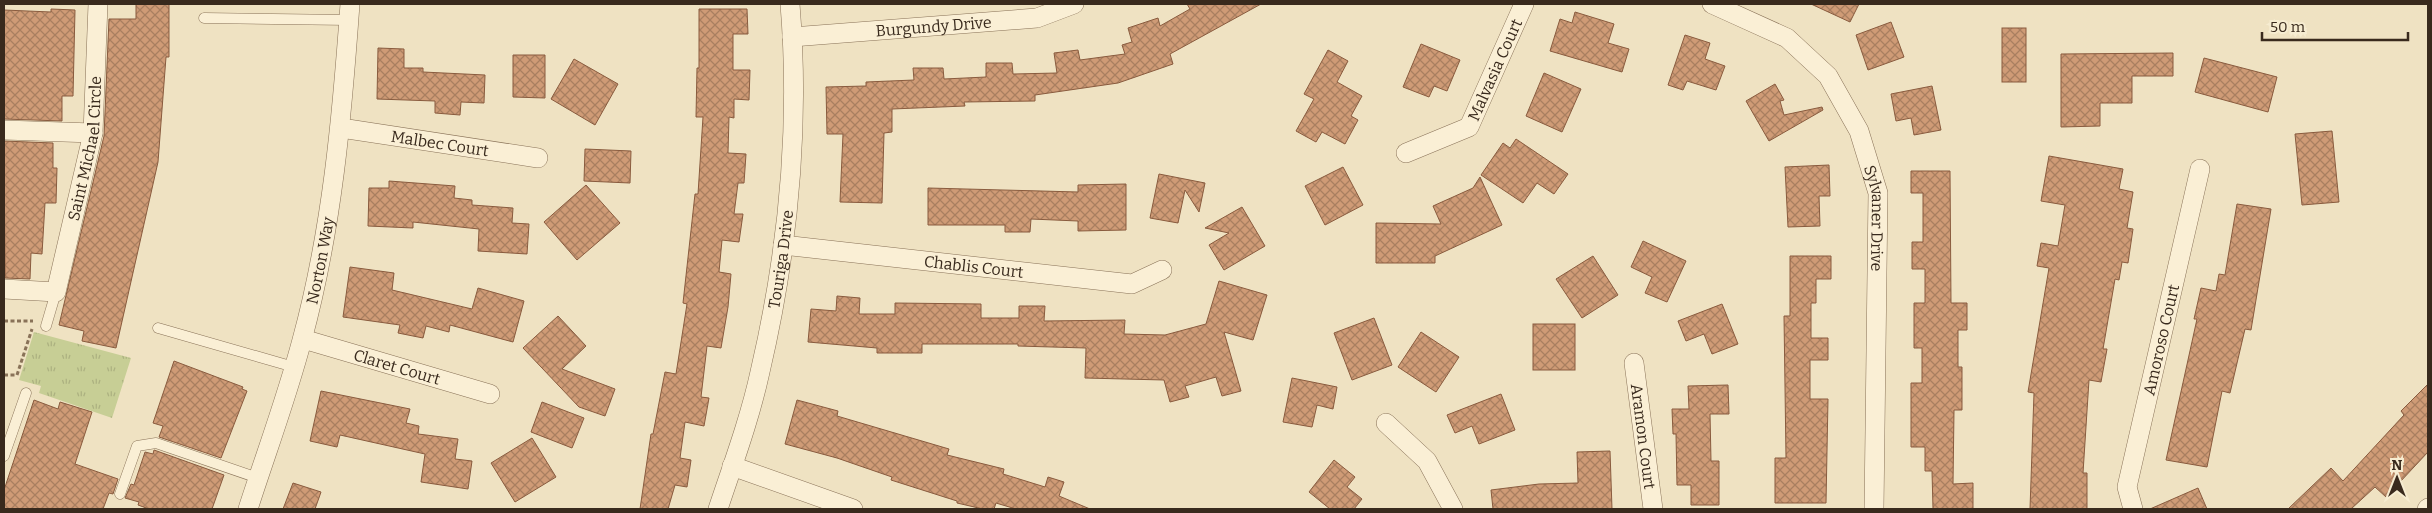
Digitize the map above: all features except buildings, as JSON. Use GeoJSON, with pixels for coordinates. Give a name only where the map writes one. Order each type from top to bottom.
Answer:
{"type":"FeatureCollection","features":[{"type":"Feature","properties":{"kind":"street","name":"Saint Michael Circle"},"geometry":{"type":"LineString","coordinates":[[56,292],[92,133],[98,4]]}},
{"type":"Feature","properties":{"kind":"street","name":"Touriga Drive"},"geometry":{"type":"LineString","coordinates":[[718,509],[760,372],[783,245],[793,160],[790,4]]}},
{"type":"Feature","properties":{"kind":"street","name":"Burgundy Drive"},"geometry":{"type":"LineString","coordinates":[[792,37],[1038,18],[1074,4]]}},
{"type":"Feature","properties":{"kind":"street","name":"Malvasia Court"},"geometry":{"type":"LineString","coordinates":[[1406,153],[1469,127],[1524,4]]}},
{"type":"Feature","properties":{"kind":"street","name":"Sylvaner Drive"},"geometry":{"type":"LineString","coordinates":[[1712,4],[1787,38],[1828,76],[1859,131],[1878,193],[1874,509]]}},
{"type":"Feature","properties":{"kind":"street","name":"Norton Way"},"geometry":{"type":"LineString","coordinates":[[248,509],[303,339],[322,247],[341,128],[350,12]]}},
{"type":"Feature","properties":{"kind":"street","name":"Malbec Court"},"geometry":{"type":"LineString","coordinates":[[341,128],[538,158]]}},
{"type":"Feature","properties":{"kind":"street"},"geometry":{"type":"LineString","coordinates":[[4,130],[92,133]]}},
{"type":"Feature","properties":{"kind":"street","name":"Amoroso Court"},"geometry":{"type":"LineString","coordinates":[[2134,509],[2127,487],[2200,169]]}},
{"type":"Feature","properties":{"kind":"street","name":"Chablis Court"},"geometry":{"type":"LineString","coordinates":[[783,245],[1132,284],[1162,270]]}},
{"type":"Feature","properties":{"kind":"street"},"geometry":{"type":"LineString","coordinates":[[4,288],[56,292]]}},
{"type":"Feature","properties":{"kind":"street","name":"Claret Court"},"geometry":{"type":"LineString","coordinates":[[303,339],[490,394]]}},
{"type":"Feature","properties":{"kind":"street","name":"Aramon Court"},"geometry":{"type":"LineString","coordinates":[[1634,363],[1653,509]]}},
{"type":"Feature","properties":{"kind":"street"},"geometry":{"type":"LineString","coordinates":[[1386,423],[1427,461],[1453,509]]}},
{"type":"Feature","properties":{"kind":"street"},"geometry":{"type":"LineString","coordinates":[[732,466],[853,509]]}},
{"type":"Feature","properties":{"kind":"lane"},"geometry":{"type":"LineString","coordinates":[[204,18],[350,12]]}},
{"type":"Feature","properties":{"kind":"lane","name":"Saint Michael Circle"},"geometry":{"type":"LineString","coordinates":[[46,326],[56,292]]}},
{"type":"Feature","properties":{"kind":"lane"},"geometry":{"type":"LineString","coordinates":[[158,328],[294,367]]}},
{"type":"Feature","properties":{"kind":"lane"},"geometry":{"type":"LineString","coordinates":[[4,456],[26,393]]}},
{"type":"Feature","properties":{"kind":"lane"},"geometry":{"type":"LineString","coordinates":[[120,494],[137,446],[156,443],[258,478]]}},
{"type":"Feature","properties":{"kind":"path"},"geometry":{"type":"LineString","coordinates":[[4,321],[34,322],[17,375],[4,375]]}},
{"type":"Feature","properties":{"kind":"green space"},"geometry":{"type":"Polygon","coordinates":[[[34,332],[131,358],[112,418],[39,393],[41,386],[19,380],[34,332]]]}}]}
